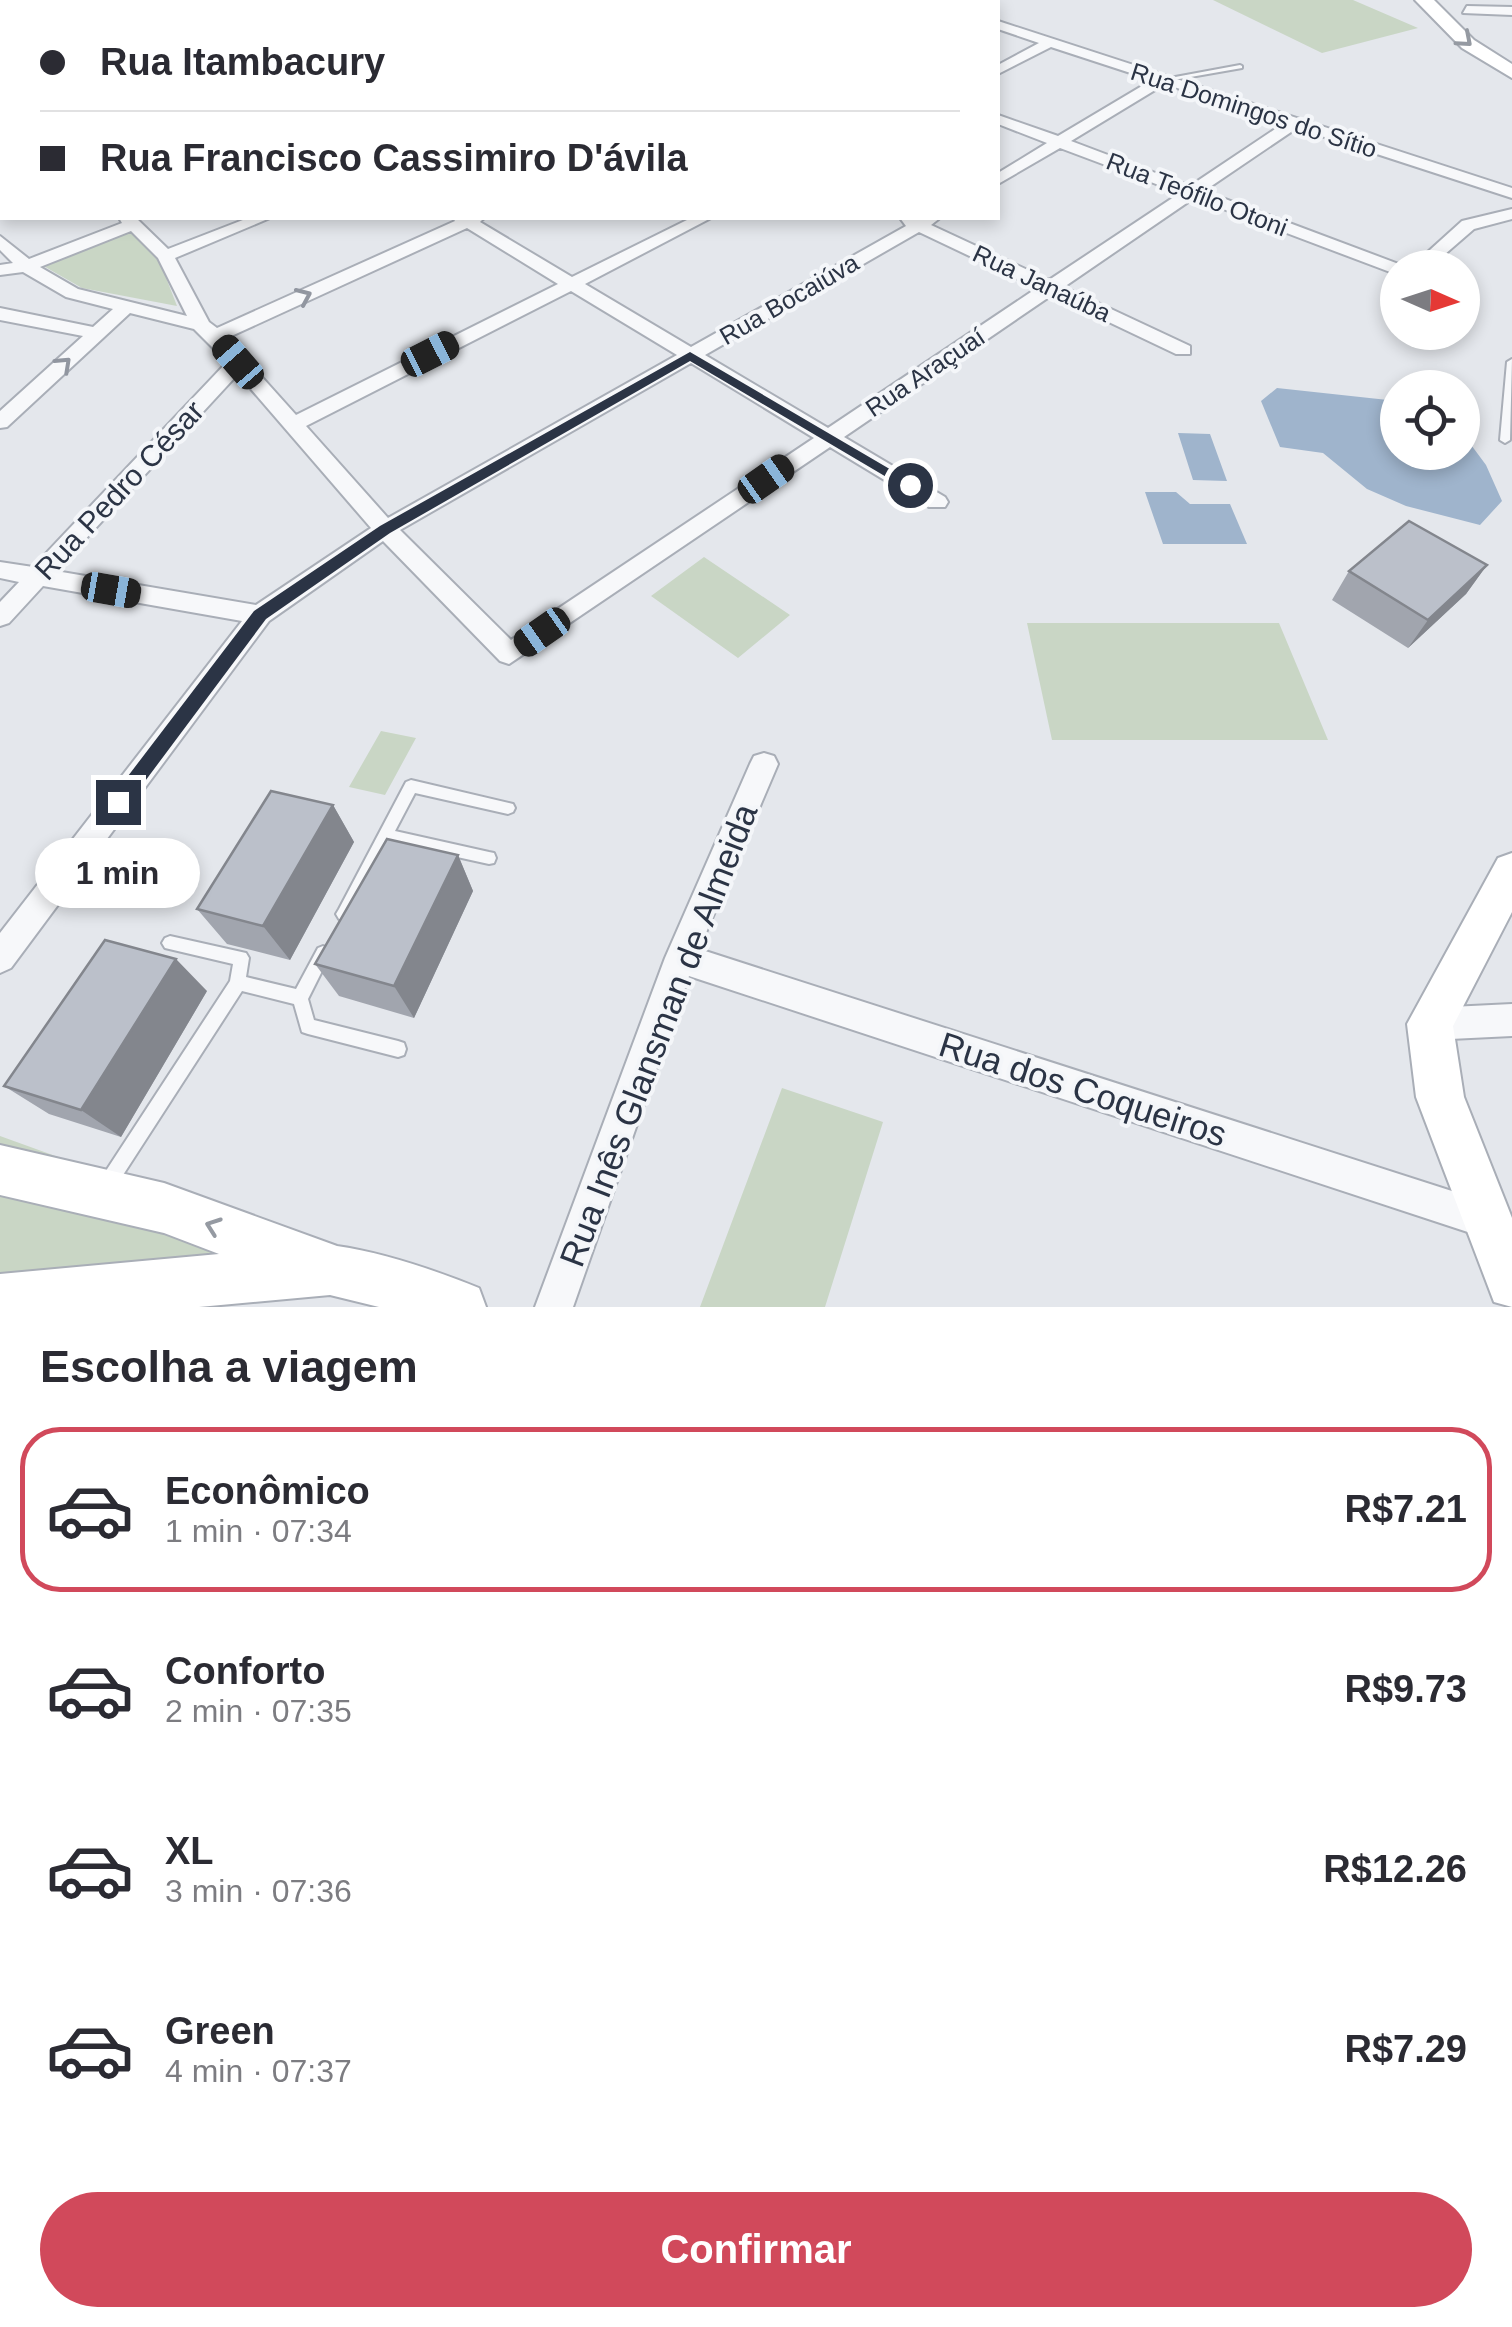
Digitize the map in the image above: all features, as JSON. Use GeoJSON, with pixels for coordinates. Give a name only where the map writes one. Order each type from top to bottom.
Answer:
{"type":"FeatureCollection","features":[{"type":"Feature","properties":{"kind":"street"},"geometry":{"type":"LineString","coordinates":[[1424,0],[1468,44],[1512,72]]}},
{"type":"Feature","properties":{"kind":"street"},"geometry":{"type":"LineString","coordinates":[[1462,5],[1512,11]]}},
{"type":"Feature","properties":{"kind":"street"},"geometry":{"type":"LineString","coordinates":[[1462,5],[1494,33]]}},
{"type":"Feature","properties":{"kind":"street","name":"Rua Domingos do Sítio"},"geometry":{"type":"LineString","coordinates":[[1000,26],[1512,194]]}},
{"type":"Feature","properties":{"kind":"street"},"geometry":{"type":"LineString","coordinates":[[1000,69],[1050,42]]}},
{"type":"Feature","properties":{"kind":"street"},"geometry":{"type":"LineString","coordinates":[[1000,178],[1162,80]]}},
{"type":"Feature","properties":{"kind":"street","name":"Rua Teófilo Otoni"},"geometry":{"type":"LineString","coordinates":[[1000,120],[1380,263]]}},
{"type":"Feature","properties":{"kind":"street","name":"Rua Araçuaí"},"geometry":{"type":"LineString","coordinates":[[385,529],[510,654],[1293,124]]}},
{"type":"Feature","properties":{"kind":"street"},"geometry":{"type":"LineString","coordinates":[[1439,250],[1468,226],[1512,214]]}},
{"type":"Feature","properties":{"kind":"street"},"geometry":{"type":"LineString","coordinates":[[164,256],[257,220]]}},
{"type":"Feature","properties":{"kind":"street"},"geometry":{"type":"LineString","coordinates":[[0,241],[26,266],[72,293],[208,330],[466,220]]}},
{"type":"Feature","properties":{"kind":"street"},"geometry":{"type":"LineString","coordinates":[[470,220],[569,284],[936,502]]}},
{"type":"Feature","properties":{"kind":"street"},"geometry":{"type":"LineString","coordinates":[[291,424],[699,220]]}},
{"type":"Feature","properties":{"kind":"street"},"geometry":{"type":"LineString","coordinates":[[0,270],[26,266],[130,221],[164,256],[208,330],[385,529]]}},
{"type":"Feature","properties":{"kind":"street","name":"Rua Janaúba"},"geometry":{"type":"LineString","coordinates":[[926,222],[1051,288],[1183,350]]}},
{"type":"Feature","properties":{"kind":"street","name":"Rua Bocaiúva"},"geometry":{"type":"LineString","coordinates":[[0,958],[260,615],[385,529],[926,222]]}},
{"type":"Feature","properties":{"kind":"street"},"geometry":{"type":"LineString","coordinates":[[0,422],[9,405],[127,306]]}},
{"type":"Feature","properties":{"kind":"street"},"geometry":{"type":"LineString","coordinates":[[0,314],[97,333]]}},
{"type":"Feature","properties":{"kind":"street","name":"Rua Pedro César"},"geometry":{"type":"LineString","coordinates":[[0,617],[238,362]]}},
{"type":"Feature","properties":{"kind":"street"},"geometry":{"type":"LineString","coordinates":[[0,570],[260,615]]}},
{"type":"Feature","properties":{"kind":"street","name":"Rua Inês Glansman de Almeida"},"geometry":{"type":"LineString","coordinates":[[554,1307],[680,958],[764,764]]}},
{"type":"Feature","properties":{"kind":"street"},"geometry":{"type":"LineString","coordinates":[[1512,871],[1430,1024],[1440,1097],[1512,1284]]}},
{"type":"Feature","properties":{"kind":"street","name":"Rua dos Coqueiros"},"geometry":{"type":"LineString","coordinates":[[680,958],[1486,1220]]}},
{"type":"Feature","properties":{"kind":"street"},"geometry":{"type":"LineString","coordinates":[[1430,1024],[1512,1020]]}},
{"type":"Feature","properties":{"kind":"street"},"geometry":{"type":"LineString","coordinates":[[0,1170],[164,1208],[353,1280],[460,1307]]}},
{"type":"Feature","properties":{"kind":"street"},"geometry":{"type":"LineString","coordinates":[[19,1301],[121,1286],[353,1280]]}},
{"type":"Feature","properties":{"kind":"lane"},"geometry":{"type":"LineString","coordinates":[[1162,80],[1240,67]]}},
{"type":"Feature","properties":{"kind":"lane"},"geometry":{"type":"LineString","coordinates":[[1505,440],[1512,362]]}},
{"type":"Feature","properties":{"kind":"lane"},"geometry":{"type":"LineString","coordinates":[[398,1049],[308,1026],[300,998],[412,786],[508,808]]}},
{"type":"Feature","properties":{"kind":"lane"},"geometry":{"type":"LineString","coordinates":[[386,835],[490,858]]}},
{"type":"Feature","properties":{"kind":"lane"},"geometry":{"type":"LineString","coordinates":[[102,1192],[238,982],[241,958],[170,943]]}},
{"type":"Feature","properties":{"kind":"lane"},"geometry":{"type":"LineString","coordinates":[[238,982],[300,998]]}},
{"type":"Feature","properties":{"kind":"green space"},"geometry":{"type":"Polygon","coordinates":[[[1213,0],[1353,0],[1418,28],[1322,53],[1213,0]]]}},
{"type":"Feature","properties":{"kind":"green space"},"geometry":{"type":"Polygon","coordinates":[[[131,231],[158,257],[177,306],[82,288],[40,264],[131,231]]]}},
{"type":"Feature","properties":{"kind":"green space"},"geometry":{"type":"Polygon","coordinates":[[[704,557],[790,615],[738,658],[651,596],[704,557]]]}},
{"type":"Feature","properties":{"kind":"green space"},"geometry":{"type":"Polygon","coordinates":[[[1027,623],[1279,623],[1328,740],[1052,740],[1027,623]]]}},
{"type":"Feature","properties":{"kind":"green space"},"geometry":{"type":"Polygon","coordinates":[[[381,731],[416,738],[385,795],[349,787],[381,731]]]}},
{"type":"Feature","properties":{"kind":"green space"},"geometry":{"type":"Polygon","coordinates":[[[782,1088],[883,1122],[825,1307],[700,1307],[782,1088]]]}},
{"type":"Feature","properties":{"kind":"green space"},"geometry":{"type":"Polygon","coordinates":[[[0,1136],[349,1262],[0,1307],[0,1136]]]}},
{"type":"Feature","properties":{"kind":"water"},"geometry":{"type":"Polygon","coordinates":[[[1277,388],[1380,399],[1380,470],[1480,470],[1480,457],[1502,501],[1480,525],[1406,506],[1367,489],[1323,453],[1280,447],[1261,401],[1277,388]]]}},
{"type":"Feature","properties":{"kind":"water"},"geometry":{"type":"Polygon","coordinates":[[[1178,433],[1210,434],[1227,481],[1193,480],[1178,433]]]}},
{"type":"Feature","properties":{"kind":"water"},"geometry":{"type":"Polygon","coordinates":[[[1145,492],[1176,492],[1190,504],[1230,504],[1247,544],[1163,544],[1145,492]]]}},
{"type":"Feature","properties":{"kind":"building"},"geometry":{"type":"Polygon","coordinates":[[[1409,521],[1487,565],[1428,620],[1349,571],[1409,521]]]}},
{"type":"Feature","properties":{"kind":"building"},"geometry":{"type":"Polygon","coordinates":[[[271,791],[333,805],[263,926],[197,909],[271,791]]]}},
{"type":"Feature","properties":{"kind":"building"},"geometry":{"type":"Polygon","coordinates":[[[387,839],[458,855],[394,986],[315,964],[387,839]]]}},
{"type":"Feature","properties":{"kind":"building"},"geometry":{"type":"Polygon","coordinates":[[[105,940],[176,959],[81,1110],[4,1086],[105,940]]]}},
{"type":"Feature","properties":{"kind":"route"},"geometry":{"type":"LineString","coordinates":[[118,802],[260,615],[385,529],[690,356],[910,485]]}}]}
